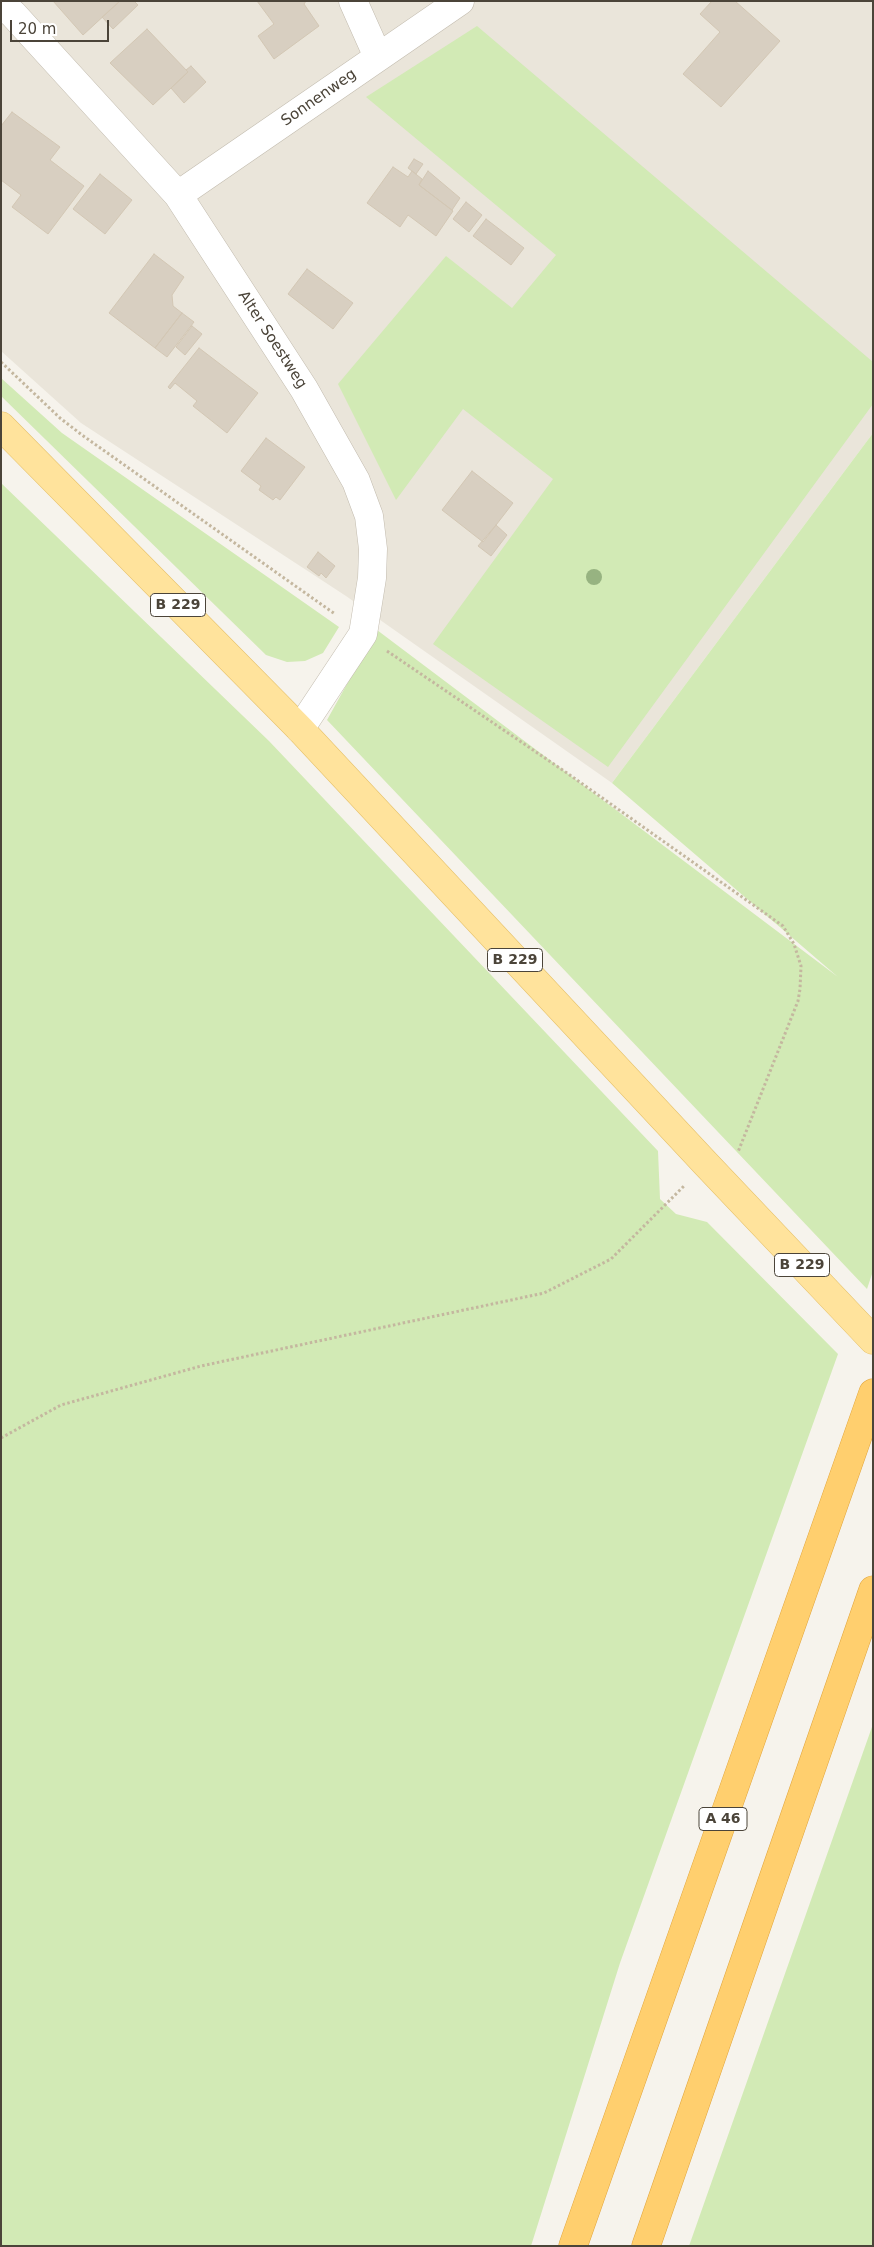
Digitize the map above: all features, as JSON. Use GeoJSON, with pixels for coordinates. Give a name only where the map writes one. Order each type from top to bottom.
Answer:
{"type":"FeatureCollection","features":[{"type":"Feature","properties":{"kind":"highway","name":"A 46"},"geometry":{"type":"LineString","coordinates":[[573,2246],[873,1393]]}},
{"type":"Feature","properties":{"kind":"highway"},"geometry":{"type":"LineString","coordinates":[[646,2246],[873,1590]]}},
{"type":"Feature","properties":{"kind":"main road","name":"B 229"},"geometry":{"type":"LineString","coordinates":[[1,426],[300,729],[873,1340]]}},
{"type":"Feature","properties":{"kind":"street"},"geometry":{"type":"LineString","coordinates":[[353,1],[378,57]]}},
{"type":"Feature","properties":{"kind":"street","name":"Sonnenweg"},"geometry":{"type":"LineString","coordinates":[[178,195],[460,1]]}},
{"type":"Feature","properties":{"kind":"street","name":"Alter Soestweg"},"geometry":{"type":"LineString","coordinates":[[1,4],[178,195],[304,389],[356,481],[369,516],[374,550],[372,578],[362,634],[300,729]]}},
{"type":"Feature","properties":{"kind":"path"},"geometry":{"type":"LineString","coordinates":[[1,362],[60,418],[82,435],[362,634],[567,773],[776,919],[788,933],[794,944],[801,966],[798,1001],[736,1157]]}},
{"type":"Feature","properties":{"kind":"path"},"geometry":{"type":"LineString","coordinates":[[1,1438],[61,1405],[192,1369],[544,1293],[611,1259],[706,1164]]}},
{"type":"Feature","properties":{"kind":"shaded area"},"geometry":{"type":"Polygon","coordinates":[[[1,1],[873,1],[873,433],[612,783],[346,596],[81,423],[1,351],[1,1]]]}},
{"type":"Feature","properties":{"kind":"green space"},"geometry":{"type":"Polygon","coordinates":[[[477,26],[873,362],[873,404],[608,767],[433,644],[553,479],[463,409],[396,500],[338,384],[446,256],[512,308],[556,255],[366,97],[477,26]]]}},
{"type":"Feature","properties":{"kind":"green space"},"geometry":{"type":"Polygon","coordinates":[[[1,378],[62,433],[339,627],[323,653],[305,661],[287,662],[266,655],[1,396],[1,378]]]}},
{"type":"Feature","properties":{"kind":"green space"},"geometry":{"type":"Polygon","coordinates":[[[873,433],[873,1271],[867,1289],[327,720],[377,630],[838,977],[612,783],[873,433]]]}},
{"type":"Feature","properties":{"kind":"green space"},"geometry":{"type":"Polygon","coordinates":[[[1,483],[269,741],[658,1151],[660,1199],[676,1214],[707,1222],[838,1354],[620,1963],[531,2246],[1,2246],[1,483]]]}},
{"type":"Feature","properties":{"kind":"green space"},"geometry":{"type":"Polygon","coordinates":[[[873,1724],[873,2246],[689,2246],[873,1724]]]}},
{"type":"Feature","properties":{"kind":"building"},"geometry":{"type":"Polygon","coordinates":[[[53,1],[120,1],[83,35],[53,1]]]}},
{"type":"Feature","properties":{"kind":"building"},"geometry":{"type":"Polygon","coordinates":[[[120,1],[134,1],[138,5],[113,29],[102,17],[120,1]]]}},
{"type":"Feature","properties":{"kind":"building"},"geometry":{"type":"Polygon","coordinates":[[[257,1],[306,1],[304,4],[319,26],[274,59],[258,36],[274,24],[257,1]]]}},
{"type":"Feature","properties":{"kind":"building"},"geometry":{"type":"Polygon","coordinates":[[[712,1],[735,1],[780,41],[721,107],[683,74],[720,32],[700,14],[712,1]]]}},
{"type":"Feature","properties":{"kind":"building"},"geometry":{"type":"Polygon","coordinates":[[[147,29],[188,72],[153,105],[110,63],[147,29]]]}},
{"type":"Feature","properties":{"kind":"building"},"geometry":{"type":"Polygon","coordinates":[[[191,66],[206,82],[184,103],[171,88],[188,72],[186,70],[191,66]]]}},
{"type":"Feature","properties":{"kind":"building"},"geometry":{"type":"Polygon","coordinates":[[[12,112],[60,147],[50,160],[84,186],[48,234],[12,207],[21,195],[1,180],[1,126],[12,112]]]}},
{"type":"Feature","properties":{"kind":"building"},"geometry":{"type":"Polygon","coordinates":[[[414,159],[423,164],[416,174],[408,168],[414,159]]]}},
{"type":"Feature","properties":{"kind":"building"},"geometry":{"type":"Polygon","coordinates":[[[393,167],[408,177],[412,171],[422,179],[419,185],[453,211],[436,236],[408,215],[400,227],[367,203],[393,167]]]}},
{"type":"Feature","properties":{"kind":"building"},"geometry":{"type":"Polygon","coordinates":[[[428,171],[460,198],[452,210],[419,185],[428,171]]]}},
{"type":"Feature","properties":{"kind":"building"},"geometry":{"type":"Polygon","coordinates":[[[100,174],[132,200],[105,234],[73,209],[100,174]]]}},
{"type":"Feature","properties":{"kind":"building"},"geometry":{"type":"Polygon","coordinates":[[[466,202],[482,215],[469,232],[453,219],[466,202]]]}},
{"type":"Feature","properties":{"kind":"building"},"geometry":{"type":"Polygon","coordinates":[[[486,219],[524,248],[511,265],[473,236],[486,219]]]}},
{"type":"Feature","properties":{"kind":"building"},"geometry":{"type":"Polygon","coordinates":[[[154,254],[184,277],[172,295],[173,306],[182,313],[155,348],[109,313],[154,254]]]}},
{"type":"Feature","properties":{"kind":"building"},"geometry":{"type":"Polygon","coordinates":[[[307,269],[353,303],[333,329],[288,294],[307,269]]]}},
{"type":"Feature","properties":{"kind":"building"},"geometry":{"type":"Polygon","coordinates":[[[182,313],[194,322],[167,357],[155,348],[182,313]]]}},
{"type":"Feature","properties":{"kind":"building"},"geometry":{"type":"Polygon","coordinates":[[[192,326],[202,334],[185,355],[176,347],[192,326]]]}},
{"type":"Feature","properties":{"kind":"building"},"geometry":{"type":"Polygon","coordinates":[[[199,348],[258,393],[227,433],[193,406],[197,401],[175,383],[170,389],[168,387],[199,348]]]}},
{"type":"Feature","properties":{"kind":"building"},"geometry":{"type":"Polygon","coordinates":[[[266,438],[305,467],[280,500],[276,497],[273,500],[259,490],[261,486],[241,471],[266,438]]]}},
{"type":"Feature","properties":{"kind":"building"},"geometry":{"type":"Polygon","coordinates":[[[472,471],[513,503],[483,542],[442,510],[472,471]]]}},
{"type":"Feature","properties":{"kind":"building"},"geometry":{"type":"Polygon","coordinates":[[[496,525],[507,535],[491,556],[478,546],[496,525]]]}},
{"type":"Feature","properties":{"kind":"building"},"geometry":{"type":"Polygon","coordinates":[[[318,552],[335,566],[326,578],[321,573],[319,576],[307,567],[318,552]]]}}]}
